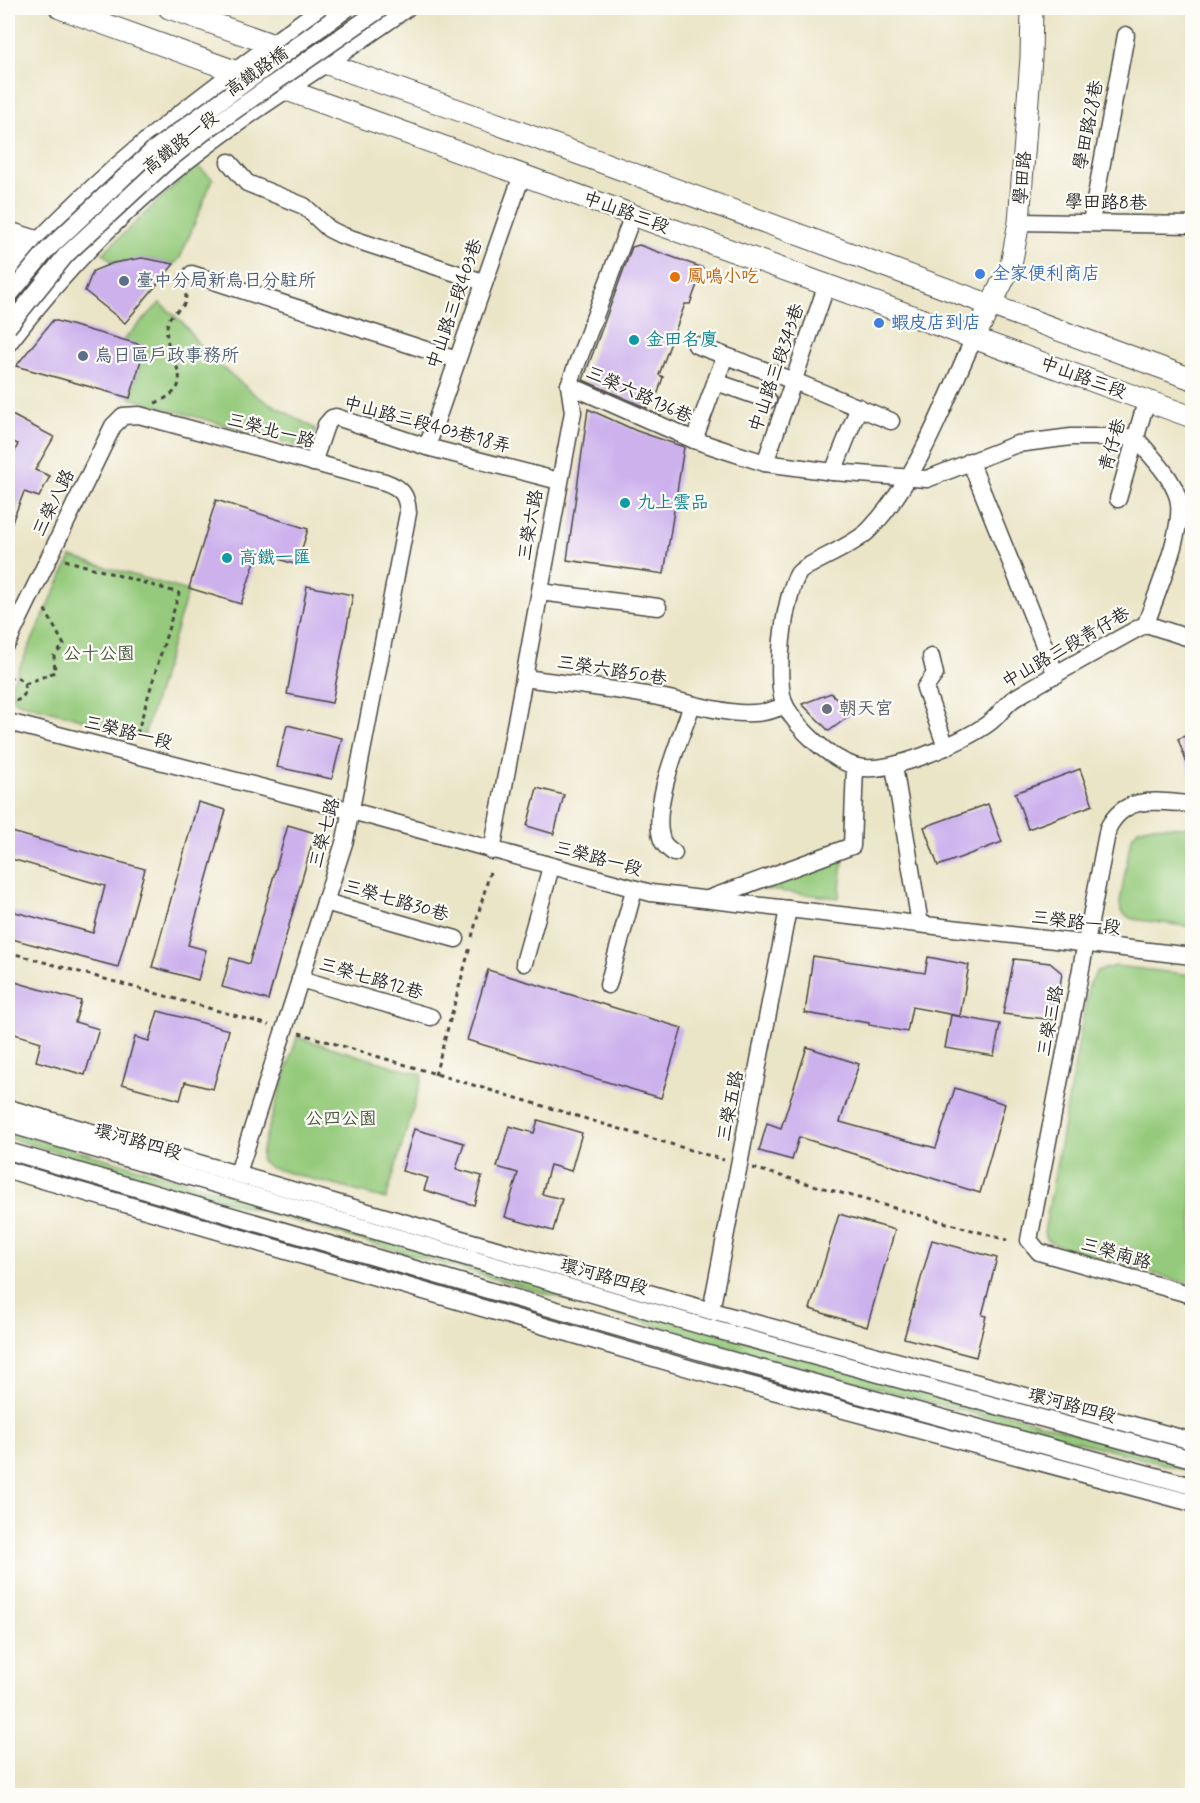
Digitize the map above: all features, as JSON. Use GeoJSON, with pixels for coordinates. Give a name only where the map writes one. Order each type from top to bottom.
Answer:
{"type":"FeatureCollection","features":[{"type":"Feature","properties":{"kind":"main road","name":"中山路三段"},"geometry":{"type":"LineString","coordinates":[[60,8],[826,287],[1192,417]]}},
{"type":"Feature","properties":{"kind":"main road","name":"中山路三段"},"geometry":{"type":"LineString","coordinates":[[169,8],[325,65],[492,122],[1192,379]]}},
{"type":"Feature","properties":{"kind":"main road","name":"學田路"},"geometry":{"type":"LineString","coordinates":[[974,338],[1011,265],[1019,222],[1031,58],[1032,8]]}},
{"type":"Feature","properties":{"kind":"street","name":"高鐵路一段"},"geometry":{"type":"LineString","coordinates":[[8,274],[32,245],[143,144],[270,44],[321,8]]}},
{"type":"Feature","properties":{"kind":"street","name":"高鐵路橋"},"geometry":{"type":"LineString","coordinates":[[8,297],[48,249],[153,150],[348,8]]}},
{"type":"Feature","properties":{"kind":"street","name":"高鐵路橋"},"geometry":{"type":"LineString","coordinates":[[8,327],[66,255],[165,163],[207,130],[382,8]]}},
{"type":"Feature","properties":{"kind":"street","name":"高鐵路一段"},"geometry":{"type":"LineString","coordinates":[[8,344],[78,260],[171,173],[407,8]]}},
{"type":"Feature","properties":{"kind":"street","name":"學田路28巷"},"geometry":{"type":"LineString","coordinates":[[1091,222],[1126,35]]}},
{"type":"Feature","properties":{"kind":"street"},"geometry":{"type":"LineString","coordinates":[[229,162],[247,183],[304,206],[329,229],[341,235],[483,282]]}},
{"type":"Feature","properties":{"kind":"street","name":"中山路三段403巷"},"geometry":{"type":"LineString","coordinates":[[427,447],[522,175]]}},
{"type":"Feature","properties":{"kind":"street","name":"三榮六路"},"geometry":{"type":"LineString","coordinates":[[492,851],[573,412],[569,385],[633,215]]}},
{"type":"Feature","properties":{"kind":"street","name":"學田路8巷"},"geometry":{"type":"LineString","coordinates":[[1019,222],[1192,225]]}},
{"type":"Feature","properties":{"kind":"street"},"geometry":{"type":"LineString","coordinates":[[8,230],[32,245],[78,260]]}},
{"type":"Feature","properties":{"kind":"street"},"geometry":{"type":"LineString","coordinates":[[8,244],[32,245]]}},
{"type":"Feature","properties":{"kind":"street"},"geometry":{"type":"LineString","coordinates":[[192,274],[457,360]]}},
{"type":"Feature","properties":{"kind":"street","name":"中山路三段343巷"},"geometry":{"type":"LineString","coordinates":[[765,462],[826,287]]}},
{"type":"Feature","properties":{"kind":"street"},"geometry":{"type":"LineString","coordinates":[[704,900],[852,846],[855,767],[812,738],[785,705],[780,668],[784,625],[798,574],[802,569],[855,543],[870,530],[909,477],[974,338]]}},
{"type":"Feature","properties":{"kind":"street"},"geometry":{"type":"LineString","coordinates":[[696,345],[794,381],[891,421]]}},
{"type":"Feature","properties":{"kind":"street"},"geometry":{"type":"LineString","coordinates":[[694,440],[725,356]]}},
{"type":"Feature","properties":{"kind":"street"},"geometry":{"type":"LineString","coordinates":[[716,382],[768,400]]}},
{"type":"Feature","properties":{"kind":"street","name":"三榮六路136巷"},"geometry":{"type":"LineString","coordinates":[[569,385],[694,440],[765,462],[833,472],[909,477]]}},
{"type":"Feature","properties":{"kind":"street","name":"青仔巷"},"geometry":{"type":"LineString","coordinates":[[1118,499],[1146,402]]}},
{"type":"Feature","properties":{"kind":"street"},"geometry":{"type":"LineString","coordinates":[[833,472],[859,407]]}},
{"type":"Feature","properties":{"kind":"street","name":"三榮北一路"},"geometry":{"type":"LineString","coordinates":[[123,416],[139,415],[313,462],[385,482],[396,486],[405,494]]}},
{"type":"Feature","properties":{"kind":"street","name":"三榮八路"},"geometry":{"type":"LineString","coordinates":[[8,642],[112,426],[123,416]]}},
{"type":"Feature","properties":{"kind":"street","name":"中山路三段403巷18弄"},"geometry":{"type":"LineString","coordinates":[[313,462],[326,425],[336,417],[427,447],[559,481]]}},
{"type":"Feature","properties":{"kind":"street"},"geometry":{"type":"LineString","coordinates":[[909,477],[927,479],[1017,444],[1071,437],[1135,437]]}},
{"type":"Feature","properties":{"kind":"street","name":"中山路三段青仔巷"},"geometry":{"type":"LineString","coordinates":[[855,767],[894,766],[946,747],[990,722],[1012,700],[1146,624],[1179,521],[1178,498],[1161,469],[1135,437]]}},
{"type":"Feature","properties":{"kind":"street"},"geometry":{"type":"LineString","coordinates":[[970,461],[1056,675]]}},
{"type":"Feature","properties":{"kind":"street","name":"三榮七路"},"geometry":{"type":"LineString","coordinates":[[238,1173],[352,811],[408,513],[405,494]]}},
{"type":"Feature","properties":{"kind":"street"},"geometry":{"type":"LineString","coordinates":[[540,592],[658,607]]}},
{"type":"Feature","properties":{"kind":"street"},"geometry":{"type":"LineString","coordinates":[[1146,624],[1192,639]]}},
{"type":"Feature","properties":{"kind":"street"},"geometry":{"type":"LineString","coordinates":[[931,657],[935,674],[925,688],[946,747]]}},
{"type":"Feature","properties":{"kind":"street","name":"三榮六路50巷"},"geometry":{"type":"LineString","coordinates":[[525,678],[660,697],[709,709],[764,712],[785,705]]}},
{"type":"Feature","properties":{"kind":"street"},"geometry":{"type":"LineString","coordinates":[[674,853],[665,846],[661,839],[661,810],[671,765],[692,705]]}},
{"type":"Feature","properties":{"kind":"street","name":"三榮路一段"},"geometry":{"type":"LineString","coordinates":[[8,722],[352,811],[634,890],[1192,956]]}},
{"type":"Feature","properties":{"kind":"street"},"geometry":{"type":"LineString","coordinates":[[894,766],[920,924]]}},
{"type":"Feature","properties":{"kind":"street","name":"三榮三路"},"geometry":{"type":"LineString","coordinates":[[1031,1245],[1030,1234],[1108,828],[1122,808],[1135,803],[1192,804]]}},
{"type":"Feature","properties":{"kind":"street"},"geometry":{"type":"LineString","coordinates":[[524,963],[551,867]]}},
{"type":"Feature","properties":{"kind":"street"},"geometry":{"type":"LineString","coordinates":[[608,985],[634,890]]}},
{"type":"Feature","properties":{"kind":"street","name":"三榮七路30巷"},"geometry":{"type":"LineString","coordinates":[[325,902],[456,939]]}},
{"type":"Feature","properties":{"kind":"street","name":"三榮五路"},"geometry":{"type":"LineString","coordinates":[[711,1311],[788,909]]}},
{"type":"Feature","properties":{"kind":"street","name":"三榮七路12巷"},"geometry":{"type":"LineString","coordinates":[[300,979],[431,1017]]}},
{"type":"Feature","properties":{"kind":"street","name":"環河路四段"},"geometry":{"type":"LineString","coordinates":[[8,1108],[711,1311],[1192,1441]]}},
{"type":"Feature","properties":{"kind":"street","name":"環河路四段"},"geometry":{"type":"LineString","coordinates":[[8,1124],[709,1328],[1192,1459]]}},
{"type":"Feature","properties":{"kind":"street"},"geometry":{"type":"LineString","coordinates":[[8,1151],[705,1353],[1192,1486]]}},
{"type":"Feature","properties":{"kind":"street"},"geometry":{"type":"LineString","coordinates":[[8,1170],[702,1372],[1192,1503]]}},
{"type":"Feature","properties":{"kind":"street","name":"三榮南路"},"geometry":{"type":"LineString","coordinates":[[1031,1245],[1040,1252],[1192,1295]]}},
{"type":"Feature","properties":{"kind":"path"},"geometry":{"type":"LineString","coordinates":[[152,405],[173,394],[178,387],[180,372],[170,357],[168,326],[172,315],[183,308],[186,301],[185,284],[192,274]]}},
{"type":"Feature","properties":{"kind":"path"},"geometry":{"type":"LineString","coordinates":[[65,560],[179,593],[136,736]]}},
{"type":"Feature","properties":{"kind":"path"},"geometry":{"type":"LineString","coordinates":[[25,684],[55,672],[54,656],[64,645],[43,606]]}},
{"type":"Feature","properties":{"kind":"path"},"geometry":{"type":"LineString","coordinates":[[8,678],[18,678],[25,684],[25,695],[9,703]]}},
{"type":"Feature","properties":{"kind":"path"},"geometry":{"type":"LineString","coordinates":[[435,1075],[491,868]]}},
{"type":"Feature","properties":{"kind":"path"},"geometry":{"type":"LineString","coordinates":[[8,952],[272,1026]]}},
{"type":"Feature","properties":{"kind":"path"},"geometry":{"type":"LineString","coordinates":[[294,1032],[724,1161]]}},
{"type":"Feature","properties":{"kind":"path"},"geometry":{"type":"LineString","coordinates":[[751,1167],[1007,1240]]}},
{"type":"Feature","properties":{"kind":"green space"},"geometry":{"type":"Polygon","coordinates":[[[196,165],[213,179],[180,258],[174,264],[142,258],[113,263],[103,253],[196,165]]]}},
{"type":"Feature","properties":{"kind":"green space"},"geometry":{"type":"Polygon","coordinates":[[[160,303],[183,323],[205,353],[258,397],[316,429],[309,449],[130,398],[145,346],[123,340],[160,303]]]}},
{"type":"Feature","properties":{"kind":"green space","name":"公十公園"},"geometry":{"type":"Polygon","coordinates":[[[71,557],[188,591],[144,736],[18,702],[13,700],[8,692],[71,557]]]}},
{"type":"Feature","properties":{"kind":"green space"},"geometry":{"type":"Polygon","coordinates":[[[1148,826],[1192,827],[1192,927],[1132,919],[1121,912],[1120,902],[1131,838],[1138,829],[1148,826]]]}},
{"type":"Feature","properties":{"kind":"green space"},"geometry":{"type":"Polygon","coordinates":[[[844,852],[839,898],[752,888],[844,852]]]}},
{"type":"Feature","properties":{"kind":"green space"},"geometry":{"type":"Polygon","coordinates":[[[1116,966],[1192,975],[1192,1285],[1059,1246],[1046,1239],[1044,1233],[1089,985],[1097,971],[1116,966]]]}},
{"type":"Feature","properties":{"kind":"green space","name":"公四公園"},"geometry":{"type":"Polygon","coordinates":[[[297,1037],[423,1075],[386,1199],[271,1168],[261,1161],[262,1149],[297,1037]]]}},
{"type":"Feature","properties":{"kind":"green space"},"geometry":{"type":"Polygon","coordinates":[[[8,1131],[1192,1466],[1192,1472],[809,1370],[8,1138],[8,1131]]]}},
{"type":"Feature","properties":{"kind":"building","name":"金田名廈"},"geometry":{"type":"Polygon","coordinates":[[[639,245],[703,268],[690,304],[685,304],[659,375],[663,377],[658,393],[649,398],[647,408],[583,380],[632,247],[639,245]]]}},
{"type":"Feature","properties":{"kind":"building","name":"臺中分局新烏日分駐所"},"geometry":{"type":"Polygon","coordinates":[[[142,258],[174,264],[125,323],[85,291],[93,271],[113,263],[142,258]]]}},
{"type":"Feature","properties":{"kind":"building","name":"烏日區戶政事務所"},"geometry":{"type":"Polygon","coordinates":[[[53,320],[145,346],[130,398],[16,366],[53,320]]]}},
{"type":"Feature","properties":{"kind":"building","name":"九上雲品"},"geometry":{"type":"Polygon","coordinates":[[[588,409],[637,431],[684,447],[664,574],[567,560],[588,409]]]}},
{"type":"Feature","properties":{"kind":"building"},"geometry":{"type":"Polygon","coordinates":[[[8,413],[54,437],[35,470],[50,476],[39,497],[24,492],[8,532],[8,467],[18,444],[8,440],[8,413]]]}},
{"type":"Feature","properties":{"kind":"building","name":"高鐵一匯"},"geometry":{"type":"Polygon","coordinates":[[[216,500],[308,529],[297,565],[258,552],[241,604],[189,588],[216,500]]]}},
{"type":"Feature","properties":{"kind":"building"},"geometry":{"type":"Polygon","coordinates":[[[307,586],[353,595],[332,703],[287,694],[307,586]]]}},
{"type":"Feature","properties":{"kind":"building","name":"朝天宮"},"geometry":{"type":"Polygon","coordinates":[[[831,693],[852,714],[829,731],[802,704],[831,693]]]}},
{"type":"Feature","properties":{"kind":"building"},"geometry":{"type":"Polygon","coordinates":[[[287,725],[342,738],[332,779],[277,767],[287,725]]]}},
{"type":"Feature","properties":{"kind":"building"},"geometry":{"type":"Polygon","coordinates":[[[1192,733],[1192,775],[1191,775],[1178,739],[1192,733]]]}},
{"type":"Feature","properties":{"kind":"building"},"geometry":{"type":"Polygon","coordinates":[[[1080,769],[1093,805],[1028,829],[1015,793],[1080,769]]]}},
{"type":"Feature","properties":{"kind":"building"},"geometry":{"type":"Polygon","coordinates":[[[537,788],[564,795],[554,834],[527,826],[537,788]]]}},
{"type":"Feature","properties":{"kind":"building"},"geometry":{"type":"Polygon","coordinates":[[[198,802],[226,810],[188,945],[206,950],[198,980],[152,967],[198,802]]]}},
{"type":"Feature","properties":{"kind":"building"},"geometry":{"type":"Polygon","coordinates":[[[988,804],[1002,842],[938,866],[924,827],[988,804]]]}},
{"type":"Feature","properties":{"kind":"building"},"geometry":{"type":"Polygon","coordinates":[[[288,825],[315,833],[268,1000],[222,987],[230,958],[249,964],[288,825]]]}},
{"type":"Feature","properties":{"kind":"building"},"geometry":{"type":"Polygon","coordinates":[[[8,831],[145,869],[118,967],[8,938],[8,910],[93,933],[105,886],[8,858],[8,831]]]}},
{"type":"Feature","properties":{"kind":"building"},"geometry":{"type":"Polygon","coordinates":[[[813,956],[925,973],[928,957],[969,965],[960,1016],[912,1007],[907,1032],[869,1025],[869,1023],[805,1013],[813,956]]]}},
{"type":"Feature","properties":{"kind":"building"},"geometry":{"type":"Polygon","coordinates":[[[1014,959],[1050,963],[1062,973],[1055,1020],[1003,1014],[1014,959]]]}},
{"type":"Feature","properties":{"kind":"building"},"geometry":{"type":"Polygon","coordinates":[[[488,970],[682,1028],[661,1098],[467,1040],[488,970]]]}},
{"type":"Feature","properties":{"kind":"building"},"geometry":{"type":"Polygon","coordinates":[[[8,980],[81,1001],[75,1022],[99,1029],[85,1075],[36,1061],[41,1042],[8,1032],[8,980]]]}},
{"type":"Feature","properties":{"kind":"building"},"geometry":{"type":"Polygon","coordinates":[[[158,1011],[229,1030],[213,1089],[185,1082],[180,1100],[122,1084],[135,1037],[149,1041],[158,1011]]]}},
{"type":"Feature","properties":{"kind":"building"},"geometry":{"type":"Polygon","coordinates":[[[951,1015],[1000,1024],[994,1056],[945,1048],[951,1015]]]}},
{"type":"Feature","properties":{"kind":"building"},"geometry":{"type":"Polygon","coordinates":[[[807,1047],[859,1064],[840,1122],[936,1148],[955,1088],[1005,1104],[980,1193],[799,1137],[792,1160],[759,1151],[767,1123],[781,1128],[807,1047]]]}},
{"type":"Feature","properties":{"kind":"building"},"geometry":{"type":"Polygon","coordinates":[[[538,1120],[582,1133],[571,1171],[550,1165],[542,1194],[562,1199],[553,1231],[505,1217],[518,1173],[497,1167],[509,1126],[534,1133],[538,1120]]]}},
{"type":"Feature","properties":{"kind":"building"},"geometry":{"type":"Polygon","coordinates":[[[414,1129],[464,1143],[456,1169],[482,1176],[474,1205],[424,1190],[428,1178],[402,1171],[414,1129]]]}},
{"type":"Feature","properties":{"kind":"building"},"geometry":{"type":"Polygon","coordinates":[[[839,1214],[895,1230],[867,1327],[810,1309],[839,1214]]]}},
{"type":"Feature","properties":{"kind":"building"},"geometry":{"type":"Polygon","coordinates":[[[932,1240],[997,1258],[982,1315],[986,1316],[976,1357],[904,1338],[932,1240]]]}},
{"type":"Feature","properties":{"kind":"waterway"},"geometry":{"type":"LineString","coordinates":[[358,11],[363,8]]}},
{"type":"Feature","properties":{"kind":"place","name":"全家便利商店"},"geometry":{"type":"Point","coordinates":[980,274]}},
{"type":"Feature","properties":{"kind":"place","name":"鳳鳴小吃"},"geometry":{"type":"Point","coordinates":[675,277]}},
{"type":"Feature","properties":{"kind":"place","name":"臺中分局新烏日分駐所"},"geometry":{"type":"Point","coordinates":[124,281]}},
{"type":"Feature","properties":{"kind":"place","name":"蝦皮店到店"},"geometry":{"type":"Point","coordinates":[879,323]}},
{"type":"Feature","properties":{"kind":"place","name":"金田名廈"},"geometry":{"type":"Point","coordinates":[634,340]}},
{"type":"Feature","properties":{"kind":"place","name":"烏日區戶政事務所"},"geometry":{"type":"Point","coordinates":[83,356]}},
{"type":"Feature","properties":{"kind":"place","name":"九上雲品"},"geometry":{"type":"Point","coordinates":[625,503]}},
{"type":"Feature","properties":{"kind":"place","name":"高鐵一匯"},"geometry":{"type":"Point","coordinates":[227,558]}},
{"type":"Feature","properties":{"kind":"place","name":"朝天宮"},"geometry":{"type":"Point","coordinates":[827,709]}}]}
